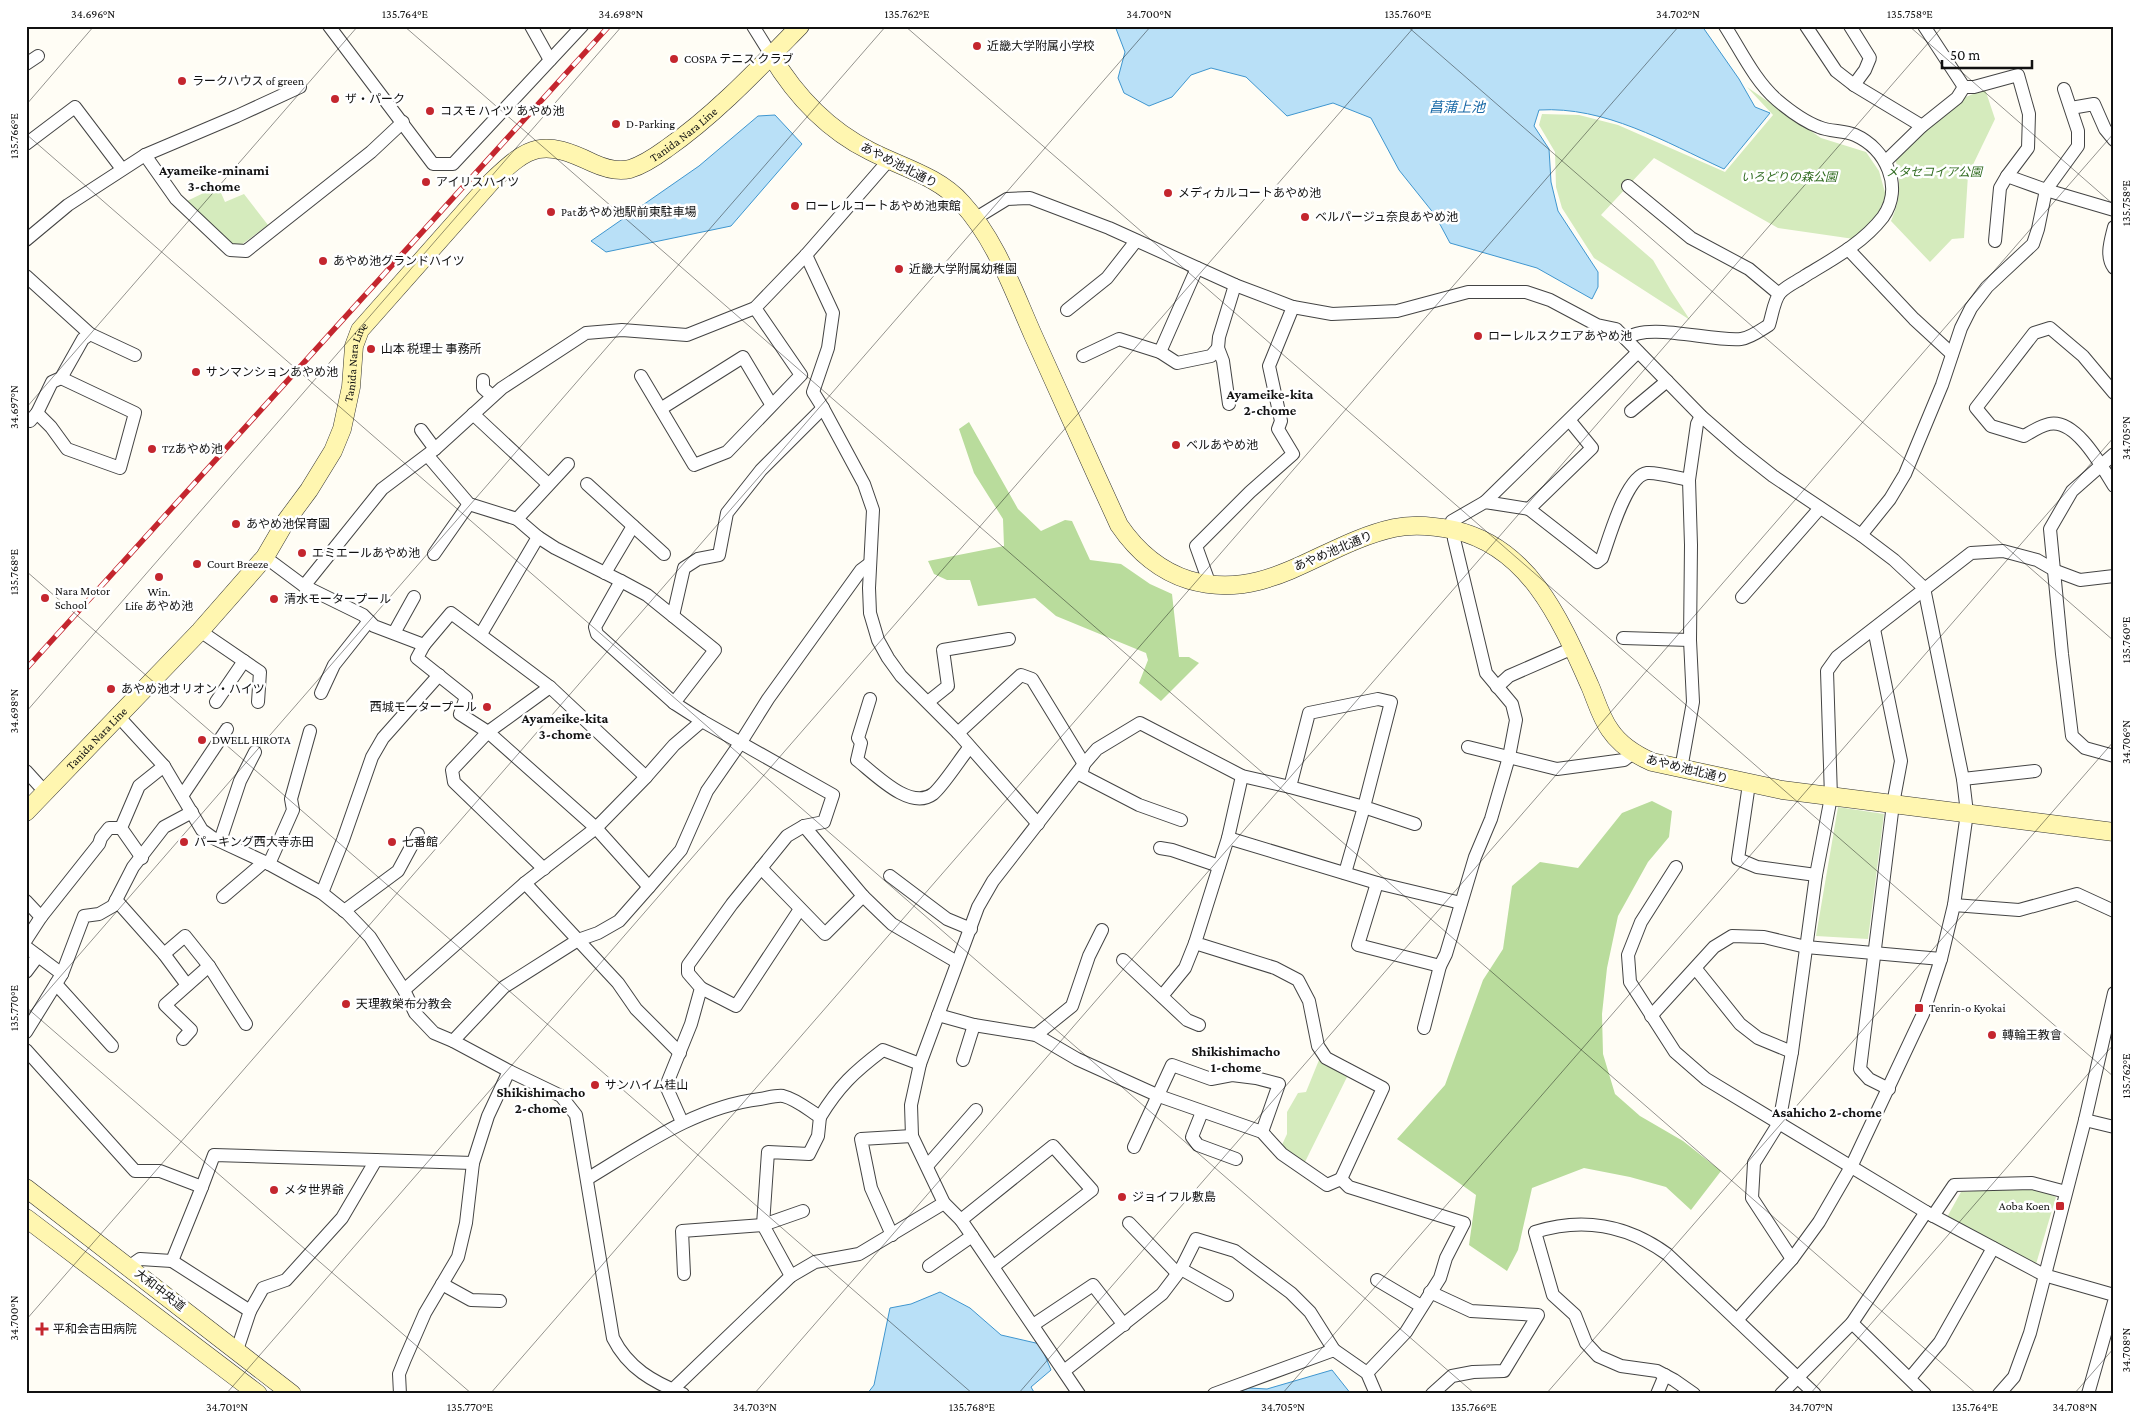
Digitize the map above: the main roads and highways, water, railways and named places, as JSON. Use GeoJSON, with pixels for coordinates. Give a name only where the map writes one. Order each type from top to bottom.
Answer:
{"type":"FeatureCollection","features":[{"type":"Feature","properties":{"kind":"water","name":"菖蒲上池"},"geometry":{"type":"Polygon","coordinates":[[[1115,26],[1702,26],[1739,79],[1755,107],[1770,113],[1724,169],[1657,137],[1611,120],[1563,110],[1539,110],[1534,126],[1549,149],[1551,182],[1558,211],[1598,272],[1598,287],[1592,299],[1537,268],[1450,243],[1435,215],[1399,170],[1371,118],[1333,103],[1287,116],[1246,77],[1211,68],[1191,75],[1172,97],[1149,106],[1124,93],[1118,78],[1125,52],[1115,26]]]}},
{"type":"Feature","properties":{"kind":"water"},"geometry":{"type":"Polygon","coordinates":[[[775,115],[802,144],[731,226],[606,252],[591,241],[699,166],[758,116],[775,115]]]}},
{"type":"Feature","properties":{"kind":"water"},"geometry":{"type":"Polygon","coordinates":[[[940,1292],[970,1308],[1001,1335],[1040,1344],[1051,1370],[1031,1387],[1035,1394],[867,1394],[874,1385],[890,1308],[911,1304],[940,1292]]]}},
{"type":"Feature","properties":{"kind":"water"},"geometry":{"type":"Polygon","coordinates":[[[1332,1370],[1351,1394],[1232,1394],[1249,1388],[1267,1389],[1332,1370]]]}},
{"type":"Feature","properties":{"kind":"railway"},"geometry":{"type":"LineString","coordinates":[[26,669],[609,26]]}},
{"type":"Feature","properties":{"kind":"place","name":"近畿大学附属小学校"},"geometry":{"type":"Point","coordinates":[977,46]}},
{"type":"Feature","properties":{"kind":"place","name":"COSPA テニス クラブ"},"geometry":{"type":"Point","coordinates":[674,59]}},
{"type":"Feature","properties":{"kind":"place","name":"ラークハウス of green"},"geometry":{"type":"Point","coordinates":[182,81]}},
{"type":"Feature","properties":{"kind":"place","name":"ザ・パーク"},"geometry":{"type":"Point","coordinates":[335,99]}},
{"type":"Feature","properties":{"kind":"place","name":"コスモ ハイツ あやめ池"},"geometry":{"type":"Point","coordinates":[430,111]}},
{"type":"Feature","properties":{"kind":"place","name":"D-Parking"},"geometry":{"type":"Point","coordinates":[616,124]}},
{"type":"Feature","properties":{"kind":"place","name":"アイリスハイツ"},"geometry":{"type":"Point","coordinates":[426,182]}},
{"type":"Feature","properties":{"kind":"place","name":"メディカルコートあやめ池"},"geometry":{"type":"Point","coordinates":[1168,193]}},
{"type":"Feature","properties":{"kind":"place","name":"ローレルコートあやめ池東館"},"geometry":{"type":"Point","coordinates":[795,206]}},
{"type":"Feature","properties":{"kind":"place","name":"Patあやめ池駅前東駐車場"},"geometry":{"type":"Point","coordinates":[551,212]}},
{"type":"Feature","properties":{"kind":"place","name":"ベルパージュ奈良あやめ池"},"geometry":{"type":"Point","coordinates":[1305,217]}},
{"type":"Feature","properties":{"kind":"place","name":"あやめ池グランドハイツ"},"geometry":{"type":"Point","coordinates":[323,261]}},
{"type":"Feature","properties":{"kind":"place","name":"近畿大学附属幼稚園"},"geometry":{"type":"Point","coordinates":[899,269]}},
{"type":"Feature","properties":{"kind":"place","name":"ローレルスクエアあやめ池"},"geometry":{"type":"Point","coordinates":[1478,336]}},
{"type":"Feature","properties":{"kind":"place","name":"山本 税理士 事務所"},"geometry":{"type":"Point","coordinates":[371,349]}},
{"type":"Feature","properties":{"kind":"place","name":"サンマンションあやめ池"},"geometry":{"type":"Point","coordinates":[196,372]}},
{"type":"Feature","properties":{"kind":"place","name":"ベルあやめ池"},"geometry":{"type":"Point","coordinates":[1176,445]}},
{"type":"Feature","properties":{"kind":"place","name":"TZあやめ池"},"geometry":{"type":"Point","coordinates":[152,449]}},
{"type":"Feature","properties":{"kind":"place","name":"あやめ池保育園"},"geometry":{"type":"Point","coordinates":[236,524]}},
{"type":"Feature","properties":{"kind":"place","name":"エミエールあやめ池"},"geometry":{"type":"Point","coordinates":[302,553]}},
{"type":"Feature","properties":{"kind":"place","name":"Court Breeze"},"geometry":{"type":"Point","coordinates":[197,564]}},
{"type":"Feature","properties":{"kind":"place","name":"Win. Life あやめ池"},"geometry":{"type":"Point","coordinates":[159,577]}},
{"type":"Feature","properties":{"kind":"place","name":"Nara Motor School"},"geometry":{"type":"Point","coordinates":[45,598]}},
{"type":"Feature","properties":{"kind":"place","name":"清水モータープール"},"geometry":{"type":"Point","coordinates":[274,599]}},
{"type":"Feature","properties":{"kind":"place","name":"あやめ池オリオン・ハイツ"},"geometry":{"type":"Point","coordinates":[111,689]}},
{"type":"Feature","properties":{"kind":"place","name":"西城モータープール"},"geometry":{"type":"Point","coordinates":[487,707]}},
{"type":"Feature","properties":{"kind":"place","name":"DWELL HIROTA"},"geometry":{"type":"Point","coordinates":[202,740]}},
{"type":"Feature","properties":{"kind":"place","name":"パーキング西大寺赤田"},"geometry":{"type":"Point","coordinates":[184,842]}},
{"type":"Feature","properties":{"kind":"place","name":"七番館"},"geometry":{"type":"Point","coordinates":[392,842]}},
{"type":"Feature","properties":{"kind":"place","name":"天理教榮布分教会"},"geometry":{"type":"Point","coordinates":[346,1004]}},
{"type":"Feature","properties":{"kind":"place","name":"Tenrin-o Kyokai"},"geometry":{"type":"Point","coordinates":[1919,1008]}},
{"type":"Feature","properties":{"kind":"place","name":"轉輪王教會"},"geometry":{"type":"Point","coordinates":[1992,1035]}},
{"type":"Feature","properties":{"kind":"place","name":"サンハイム桂山"},"geometry":{"type":"Point","coordinates":[595,1085]}},
{"type":"Feature","properties":{"kind":"place","name":"メタ世界爺"},"geometry":{"type":"Point","coordinates":[274,1190]}},
{"type":"Feature","properties":{"kind":"place","name":"ジョイフル敷島"},"geometry":{"type":"Point","coordinates":[1122,1197]}},
{"type":"Feature","properties":{"kind":"place","name":"Aoba Koen"},"geometry":{"type":"Point","coordinates":[2060,1206]}},
{"type":"Feature","properties":{"kind":"place","name":"平和会吉田病院"},"geometry":{"type":"Point","coordinates":[42,1329]}},
{"type":"Feature","properties":{"kind":"district","name":"Ayameike-minami 3-chome"},"geometry":{"type":"Point","coordinates":[214,178]}},
{"type":"Feature","properties":{"kind":"district","name":"Ayameike-kita 2-chome"},"geometry":{"type":"Point","coordinates":[1270,402]}},
{"type":"Feature","properties":{"kind":"district","name":"Ayameike-kita 3-chome"},"geometry":{"type":"Point","coordinates":[565,726]}},
{"type":"Feature","properties":{"kind":"district","name":"Shikishimacho 1-chome"},"geometry":{"type":"Point","coordinates":[1236,1060]}},
{"type":"Feature","properties":{"kind":"district","name":"Shikishimacho 2-chome"},"geometry":{"type":"Point","coordinates":[541,1100]}},
{"type":"Feature","properties":{"kind":"district","name":"Asahicho 2-chome"},"geometry":{"type":"Point","coordinates":[1827,1112]}},
{"type":"Feature","properties":{"kind":"park label","name":"メタセコイア公園"},"geometry":{"type":"Point","coordinates":[1934,172]}},
{"type":"Feature","properties":{"kind":"park label","name":"いろどりの森公園"},"geometry":{"type":"Point","coordinates":[1789,177]}}]}
